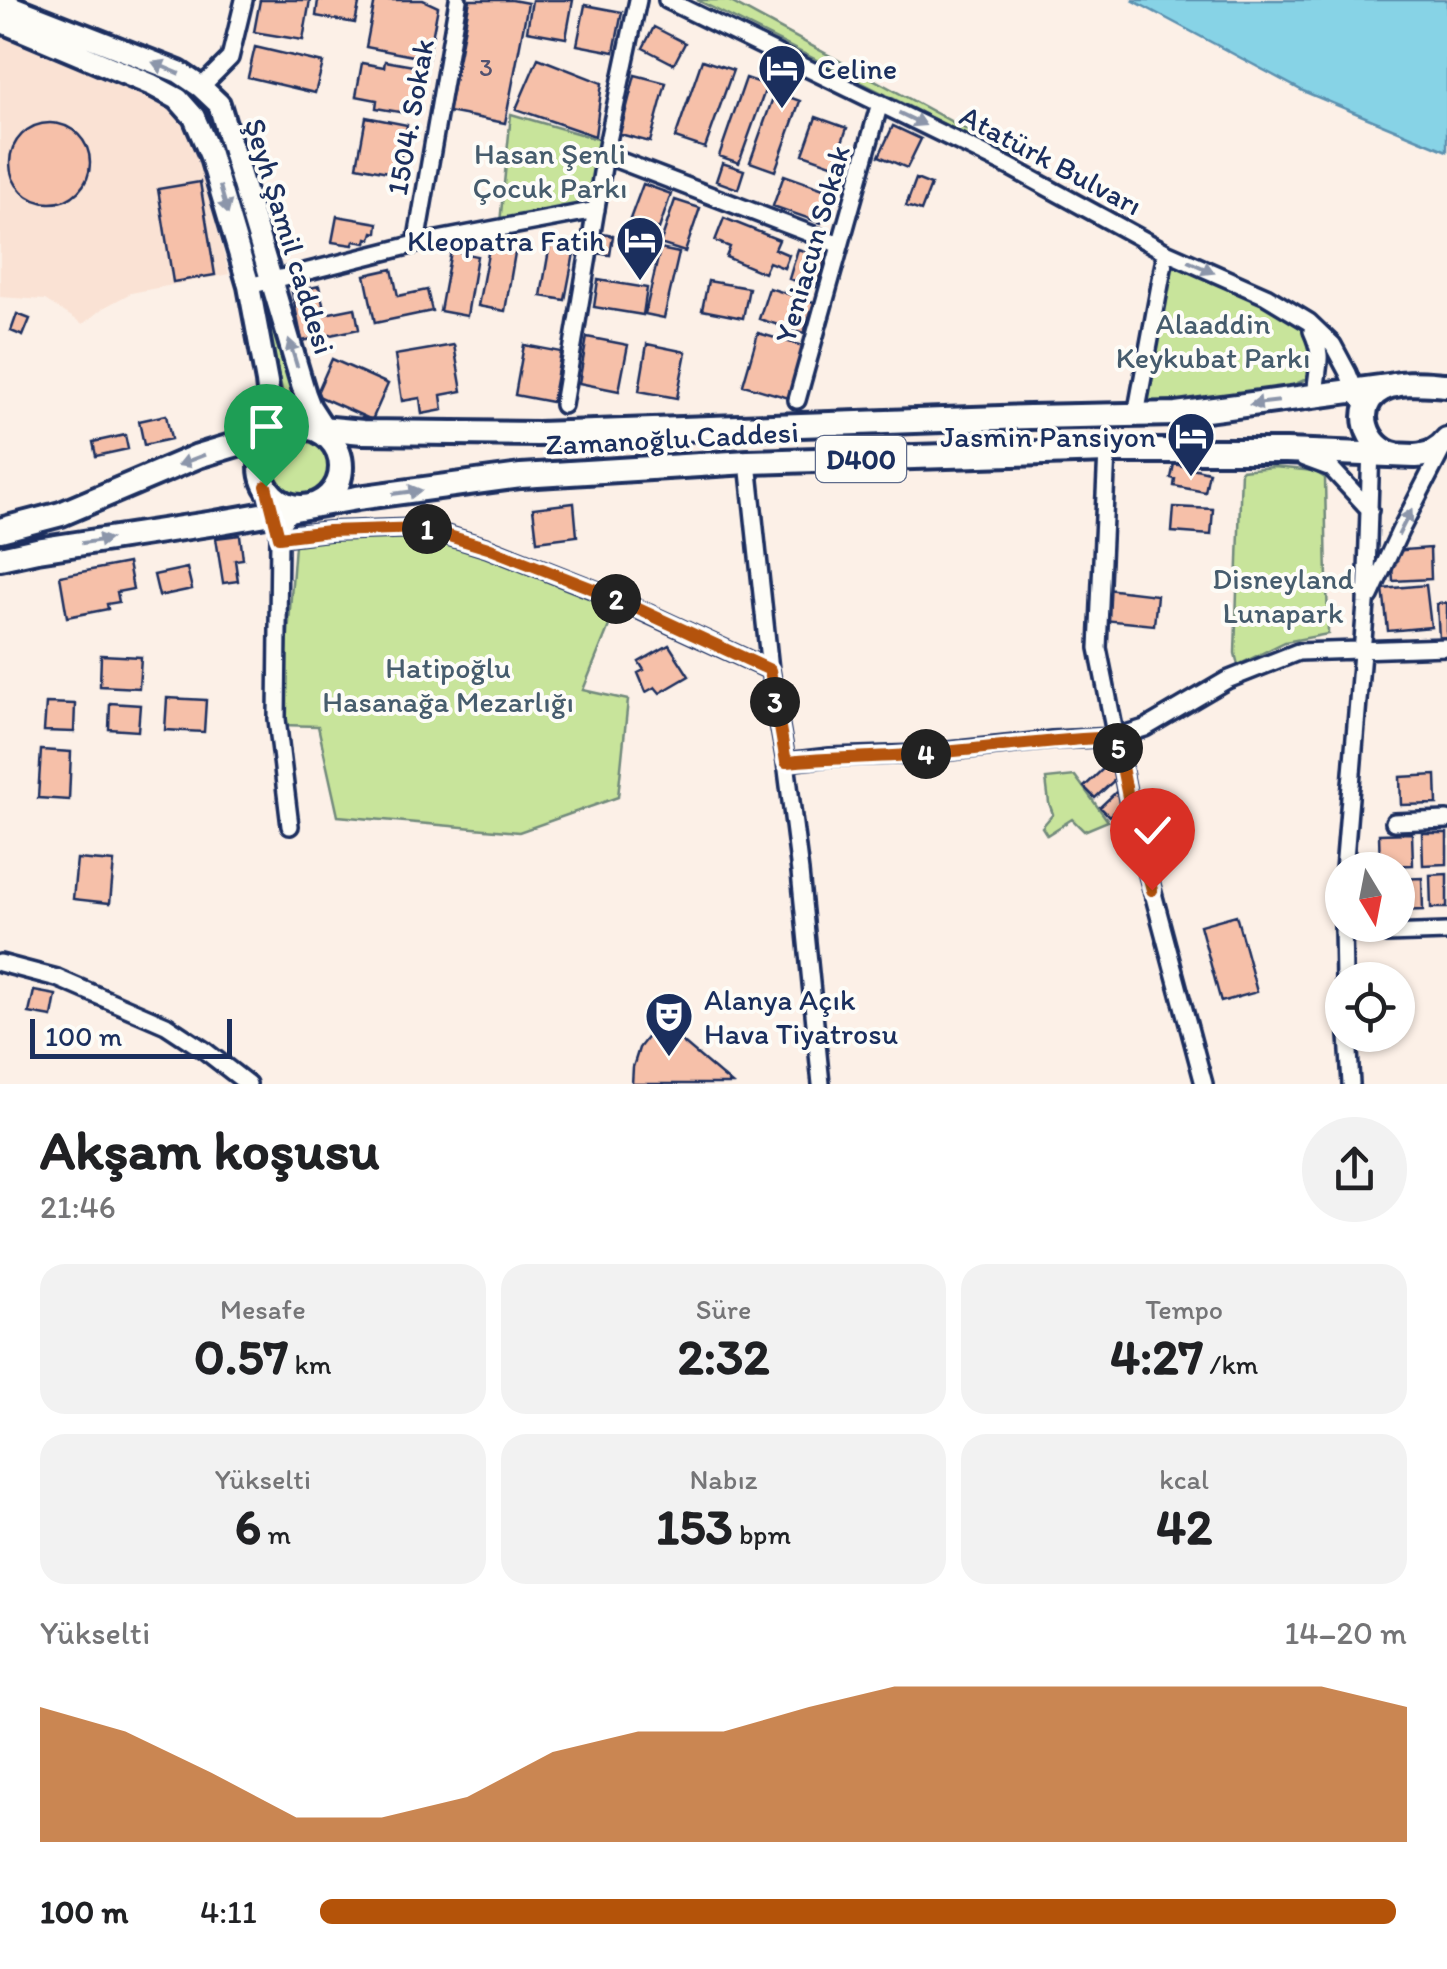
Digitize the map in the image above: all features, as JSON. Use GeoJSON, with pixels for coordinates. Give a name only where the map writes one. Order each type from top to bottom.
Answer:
{"type":"FeatureCollection","features":[{"type":"Feature","properties":{"kind":"highway","name":"Zamanoğlu Caddesi"},"geometry":{"type":"LineString","coordinates":[[0,530],[61,514],[198,456],[272,438],[297,426],[322,432],[538,434],[1176,414],[1396,385],[1435,384]]}},
{"type":"Feature","properties":{"kind":"highway"},"geometry":{"type":"LineString","coordinates":[[1435,384],[1447,401]]}},
{"type":"Feature","properties":{"kind":"highway"},"geometry":{"type":"LineString","coordinates":[[1369,436],[1368,404],[1384,388],[1396,385]]}},
{"type":"Feature","properties":{"kind":"highway"},"geometry":{"type":"LineString","coordinates":[[292,509],[323,500],[339,480],[339,453],[322,432]]}},
{"type":"Feature","properties":{"kind":"highway","name":"Zamanoğlu Caddesi"},"geometry":{"type":"LineString","coordinates":[[0,558],[292,509],[521,476],[748,462],[1107,450],[1286,451],[1369,436],[1431,451]]}},
{"type":"Feature","properties":{"kind":"highway"},"geometry":{"type":"LineString","coordinates":[[272,438],[261,460],[261,473],[274,496],[297,506],[292,509]]}},
{"type":"Feature","properties":{"kind":"main road"},"geometry":{"type":"LineString","coordinates":[[4,10],[179,72],[201,87],[178,99],[4,10]]}},
{"type":"Feature","properties":{"kind":"main road","name":"Şeyh Şamil caddesi"},"geometry":{"type":"LineString","coordinates":[[201,87],[219,104],[310,407],[322,432]]}},
{"type":"Feature","properties":{"kind":"main road","name":"Şeyh Şamil caddesi"},"geometry":{"type":"LineString","coordinates":[[178,99],[202,131],[248,286],[267,382],[272,438]]}},
{"type":"Feature","properties":{"kind":"street"},"geometry":{"type":"LineString","coordinates":[[201,87],[230,58],[244,0]]}},
{"type":"Feature","properties":{"kind":"street","name":"1504. Sokak"},"geometry":{"type":"LineString","coordinates":[[416,244],[458,0]]}},
{"type":"Feature","properties":{"kind":"street"},"geometry":{"type":"LineString","coordinates":[[563,405],[605,155],[638,0]]}},
{"type":"Feature","properties":{"kind":"street","name":"Atatürk Bulvarı"},"geometry":{"type":"LineString","coordinates":[[666,0],[1010,167],[1166,252],[1266,296],[1309,322],[1333,345],[1356,391],[1369,436]]}},
{"type":"Feature","properties":{"kind":"street","name":"Yeniacun Sokak"},"geometry":{"type":"LineString","coordinates":[[796,400],[880,103]]}},
{"type":"Feature","properties":{"kind":"street"},"geometry":{"type":"LineString","coordinates":[[605,155],[840,245]]}},
{"type":"Feature","properties":{"kind":"street"},"geometry":{"type":"LineString","coordinates":[[248,286],[416,244],[596,210]]}},
{"type":"Feature","properties":{"kind":"street"},"geometry":{"type":"LineString","coordinates":[[1136,414],[1166,252]]}},
{"type":"Feature","properties":{"kind":"street"},"geometry":{"type":"LineString","coordinates":[[1295,314],[1312,331],[1318,346],[1321,361],[1316,396]]}},
{"type":"Feature","properties":{"kind":"street"},"geometry":{"type":"LineString","coordinates":[[1345,852],[1366,604],[1369,436]]}},
{"type":"Feature","properties":{"kind":"street"},"geometry":{"type":"LineString","coordinates":[[1107,450],[1098,648],[1129,802],[1204,1084]]}},
{"type":"Feature","properties":{"kind":"street"},"geometry":{"type":"LineString","coordinates":[[1286,451],[1331,468],[1370,510]]}},
{"type":"Feature","properties":{"kind":"street"},"geometry":{"type":"LineString","coordinates":[[1366,604],[1431,451]]}},
{"type":"Feature","properties":{"kind":"street"},"geometry":{"type":"LineString","coordinates":[[748,462],[821,1084]]}},
{"type":"Feature","properties":{"kind":"street"},"geometry":{"type":"LineString","coordinates":[[266,486],[292,509],[279,537],[277,719],[290,826]]}},
{"type":"Feature","properties":{"kind":"street"},"geometry":{"type":"LineString","coordinates":[[0,518],[61,514]]}},
{"type":"Feature","properties":{"kind":"street"},"geometry":{"type":"LineString","coordinates":[[279,537],[423,528],[488,548],[606,594],[770,670]]}},
{"type":"Feature","properties":{"kind":"street"},"geometry":{"type":"LineString","coordinates":[[786,762],[1116,737],[1145,728],[1227,680],[1298,652],[1447,647]]}},
{"type":"Feature","properties":{"kind":"street"},"geometry":{"type":"LineString","coordinates":[[1394,822],[1447,820]]}},
{"type":"Feature","properties":{"kind":"street"},"geometry":{"type":"LineString","coordinates":[[1415,933],[1447,932]]}},
{"type":"Feature","properties":{"kind":"street"},"geometry":{"type":"LineString","coordinates":[[0,963],[57,978],[166,1025],[248,1084]]}},
{"type":"Feature","properties":{"kind":"street"},"geometry":{"type":"LineString","coordinates":[[1349,1052],[1351,1084]]}},
{"type":"Feature","properties":{"kind":"shaded area"},"geometry":{"type":"Polygon","coordinates":[[[0,31],[133,87],[168,106],[186,122],[198,153],[229,274],[131,293],[83,324],[45,300],[0,297],[0,31]]]}},
{"type":"Feature","properties":{"kind":"green space"},"geometry":{"type":"Polygon","coordinates":[[[697,0],[727,0],[1015,156],[1014,159],[697,0]]]}},
{"type":"Feature","properties":{"kind":"green space","name":"Hasan Şenli Çocuk Parkı"},"geometry":{"type":"Polygon","coordinates":[[[511,114],[604,141],[593,207],[500,223],[511,114]]]}},
{"type":"Feature","properties":{"kind":"green space","name":"Alaaddin Keykubat Parkı"},"geometry":{"type":"Polygon","coordinates":[[[1170,258],[1292,316],[1308,333],[1313,348],[1309,378],[1291,386],[1141,408],[1170,258]]]}},
{"type":"Feature","properties":{"kind":"green space"},"geometry":{"type":"Polygon","coordinates":[[[269,298],[304,420],[283,420],[284,398],[261,300],[269,298]]]}},
{"type":"Feature","properties":{"kind":"green space"},"geometry":{"type":"Polygon","coordinates":[[[302,439],[322,447],[330,467],[322,487],[302,495],[282,487],[274,467],[282,447],[302,439]]]}},
{"type":"Feature","properties":{"kind":"green space","name":"Disneyland Lunapark"},"geometry":{"type":"Polygon","coordinates":[[[1274,467],[1314,471],[1325,478],[1328,634],[1285,642],[1238,665],[1235,653],[1241,470],[1274,467]]]}},
{"type":"Feature","properties":{"kind":"green space","name":"Hatipoğlu Hasanağa Mezarlığı"},"geometry":{"type":"Polygon","coordinates":[[[413,533],[446,540],[617,606],[583,690],[628,700],[618,797],[519,832],[338,816],[318,726],[281,725],[295,545],[317,538],[413,533]]]}},
{"type":"Feature","properties":{"kind":"green space"},"geometry":{"type":"Polygon","coordinates":[[[1075,776],[1108,821],[1084,831],[1072,819],[1047,835],[1042,827],[1053,814],[1046,779],[1075,776]]]}},
{"type":"Feature","properties":{"kind":"water"},"geometry":{"type":"Polygon","coordinates":[[[1132,0],[1447,0],[1447,151],[1303,91],[1132,0]]]}},
{"type":"Feature","properties":{"kind":"building"},"geometry":{"type":"Polygon","coordinates":[[[260,0],[310,0],[303,40],[254,32],[260,0]]]}},
{"type":"Feature","properties":{"kind":"building"},"geometry":{"type":"Polygon","coordinates":[[[318,0],[360,0],[355,23],[316,16],[318,0]]]}},
{"type":"Feature","properties":{"kind":"building"},"geometry":{"type":"Polygon","coordinates":[[[375,0],[423,0],[438,7],[428,59],[366,47],[375,0]]]}},
{"type":"Feature","properties":{"kind":"building"},"geometry":{"type":"Polygon","coordinates":[[[470,0],[528,3],[505,123],[448,112],[470,0]]]}},
{"type":"Feature","properties":{"kind":"building"},"geometry":{"type":"Polygon","coordinates":[[[532,0],[573,0],[566,38],[527,31],[532,0]]]}},
{"type":"Feature","properties":{"kind":"building"},"geometry":{"type":"Polygon","coordinates":[[[585,5],[622,12],[614,52],[577,45],[585,5]]]}},
{"type":"Feature","properties":{"kind":"building"},"geometry":{"type":"Polygon","coordinates":[[[654,27],[685,43],[674,64],[643,48],[654,27]]]}},
{"type":"Feature","properties":{"kind":"building"},"geometry":{"type":"Polygon","coordinates":[[[255,47],[323,63],[315,93],[248,77],[255,47]]]}},
{"type":"Feature","properties":{"kind":"building"},"geometry":{"type":"Polygon","coordinates":[[[538,58],[602,83],[595,136],[516,109],[538,58]]]}},
{"type":"Feature","properties":{"kind":"building"},"geometry":{"type":"Polygon","coordinates":[[[702,60],[733,70],[705,148],[675,138],[702,60]]]}},
{"type":"Feature","properties":{"kind":"building"},"geometry":{"type":"Polygon","coordinates":[[[385,61],[419,67],[411,114],[376,108],[377,100],[356,96],[362,63],[384,67],[385,61]]]}},
{"type":"Feature","properties":{"kind":"building"},"geometry":{"type":"Polygon","coordinates":[[[635,75],[666,83],[650,142],[620,134],[635,75]]]}},
{"type":"Feature","properties":{"kind":"building"},"geometry":{"type":"Polygon","coordinates":[[[746,78],[767,85],[739,163],[719,156],[746,78]]]}},
{"type":"Feature","properties":{"kind":"building"},"geometry":{"type":"Polygon","coordinates":[[[775,92],[800,101],[775,171],[750,162],[775,92]]]}},
{"type":"Feature","properties":{"kind":"building"},"geometry":{"type":"Polygon","coordinates":[[[366,117],[407,125],[398,174],[357,166],[366,117]]]}},
{"type":"Feature","properties":{"kind":"building"},"geometry":{"type":"Polygon","coordinates":[[[816,117],[847,128],[834,165],[803,154],[816,117]]]}},
{"type":"Feature","properties":{"kind":"building"},"geometry":{"type":"Polygon","coordinates":[[[50,123],[65,126],[78,135],[87,148],[87,178],[78,191],[65,200],[50,203],[35,200],[22,191],[13,178],[10,163],[13,148],[22,135],[35,126],[50,123]]]}},
{"type":"Feature","properties":{"kind":"building"},"geometry":{"type":"Polygon","coordinates":[[[893,126],[921,139],[907,168],[879,156],[893,126]]]}},
{"type":"Feature","properties":{"kind":"building"},"geometry":{"type":"Polygon","coordinates":[[[722,163],[744,170],[738,189],[716,181],[722,163]]]}},
{"type":"Feature","properties":{"kind":"building"},"geometry":{"type":"Polygon","coordinates":[[[784,175],[832,192],[821,223],[773,206],[784,175]]]}},
{"type":"Feature","properties":{"kind":"building"},"geometry":{"type":"Polygon","coordinates":[[[916,179],[931,185],[921,211],[906,206],[916,179]]]}},
{"type":"Feature","properties":{"kind":"building"},"geometry":{"type":"Polygon","coordinates":[[[200,182],[215,275],[173,282],[158,189],[200,182]]]}},
{"type":"Feature","properties":{"kind":"building"},"geometry":{"type":"Polygon","coordinates":[[[643,184],[671,194],[659,229],[630,219],[643,184]]]}},
{"type":"Feature","properties":{"kind":"building"},"geometry":{"type":"Polygon","coordinates":[[[675,200],[700,208],[685,252],[660,244],[675,200]]]}},
{"type":"Feature","properties":{"kind":"building"},"geometry":{"type":"Polygon","coordinates":[[[337,216],[378,223],[377,233],[373,232],[366,243],[332,242],[337,216]]]}},
{"type":"Feature","properties":{"kind":"building"},"geometry":{"type":"Polygon","coordinates":[[[724,218],[779,240],[775,249],[789,255],[784,268],[769,262],[764,273],[726,257],[730,247],[715,241],[724,218]]]}},
{"type":"Feature","properties":{"kind":"building"},"geometry":{"type":"Polygon","coordinates":[[[598,233],[613,236],[610,255],[595,253],[598,233]]]}},
{"type":"Feature","properties":{"kind":"building"},"geometry":{"type":"Polygon","coordinates":[[[490,243],[516,247],[505,311],[478,306],[490,243]]]}},
{"type":"Feature","properties":{"kind":"building"},"geometry":{"type":"Polygon","coordinates":[[[550,244],[575,248],[565,300],[541,296],[550,244]]]}},
{"type":"Feature","properties":{"kind":"building"},"geometry":{"type":"Polygon","coordinates":[[[660,249],[679,253],[664,318],[645,314],[660,249]]]}},
{"type":"Feature","properties":{"kind":"building"},"geometry":{"type":"Polygon","coordinates":[[[798,249],[826,258],[816,287],[789,279],[798,249]]]}},
{"type":"Feature","properties":{"kind":"building"},"geometry":{"type":"Polygon","coordinates":[[[451,251],[477,256],[467,316],[440,311],[451,251]]]}},
{"type":"Feature","properties":{"kind":"building"},"geometry":{"type":"Polygon","coordinates":[[[392,269],[398,296],[427,290],[432,311],[375,323],[365,275],[392,269]]]}},
{"type":"Feature","properties":{"kind":"building"},"geometry":{"type":"Polygon","coordinates":[[[598,280],[647,288],[643,315],[594,307],[598,280]]]}},
{"type":"Feature","properties":{"kind":"building"},"geometry":{"type":"Polygon","coordinates":[[[708,281],[749,288],[743,318],[702,310],[708,281]]]}},
{"type":"Feature","properties":{"kind":"building"},"geometry":{"type":"Polygon","coordinates":[[[319,286],[325,314],[355,308],[359,329],[302,341],[292,292],[319,286]]]}},
{"type":"Feature","properties":{"kind":"building"},"geometry":{"type":"Polygon","coordinates":[[[769,288],[814,302],[804,333],[759,319],[769,288]]]}},
{"type":"Feature","properties":{"kind":"building"},"geometry":{"type":"Polygon","coordinates":[[[17,314],[30,319],[23,336],[11,331],[17,314]]]}},
{"type":"Feature","properties":{"kind":"building"},"geometry":{"type":"Polygon","coordinates":[[[758,333],[803,346],[789,398],[743,385],[758,333]]]}},
{"type":"Feature","properties":{"kind":"building"},"geometry":{"type":"Polygon","coordinates":[[[587,337],[628,345],[619,391],[579,383],[587,337]]]}},
{"type":"Feature","properties":{"kind":"building"},"geometry":{"type":"Polygon","coordinates":[[[647,344],[686,352],[677,398],[639,391],[647,344]]]}},
{"type":"Feature","properties":{"kind":"building"},"geometry":{"type":"Polygon","coordinates":[[[454,345],[462,391],[441,395],[443,410],[422,414],[420,398],[402,401],[395,355],[454,345]]]}},
{"type":"Feature","properties":{"kind":"building"},"geometry":{"type":"Polygon","coordinates":[[[524,345],[561,352],[552,402],[515,395],[524,345]]]}},
{"type":"Feature","properties":{"kind":"building"},"geometry":{"type":"Polygon","coordinates":[[[332,359],[388,384],[372,420],[316,395],[332,359]]]}},
{"type":"Feature","properties":{"kind":"building"},"geometry":{"type":"Polygon","coordinates":[[[166,415],[171,439],[144,445],[139,421],[166,415]]]}},
{"type":"Feature","properties":{"kind":"building"},"geometry":{"type":"Polygon","coordinates":[[[125,435],[128,449],[96,456],[93,442],[125,435]]]}},
{"type":"Feature","properties":{"kind":"building","name":"Jasmin Pansiyon"},"geometry":{"type":"Polygon","coordinates":[[[1174,464],[1209,472],[1205,492],[1174,486],[1174,464]]]}},
{"type":"Feature","properties":{"kind":"building"},"geometry":{"type":"Polygon","coordinates":[[[574,503],[577,536],[537,541],[533,508],[574,503]]]}},
{"type":"Feature","properties":{"kind":"building"},"geometry":{"type":"Polygon","coordinates":[[[1174,507],[1213,509],[1211,535],[1172,532],[1174,507]]]}},
{"type":"Feature","properties":{"kind":"building"},"geometry":{"type":"Polygon","coordinates":[[[240,535],[243,559],[235,560],[238,581],[223,583],[216,538],[240,535]]]}},
{"type":"Feature","properties":{"kind":"building"},"geometry":{"type":"Polygon","coordinates":[[[1430,548],[1431,579],[1393,581],[1391,551],[1430,548]]]}},
{"type":"Feature","properties":{"kind":"building"},"geometry":{"type":"Polygon","coordinates":[[[128,563],[133,589],[117,592],[119,602],[107,604],[108,609],[67,617],[60,576],[128,563]]]}},
{"type":"Feature","properties":{"kind":"building"},"geometry":{"type":"Polygon","coordinates":[[[187,568],[192,589],[159,596],[154,575],[187,568]]]}},
{"type":"Feature","properties":{"kind":"building"},"geometry":{"type":"Polygon","coordinates":[[[1426,585],[1431,627],[1388,631],[1383,589],[1426,585]]]}},
{"type":"Feature","properties":{"kind":"building"},"geometry":{"type":"Polygon","coordinates":[[[1106,589],[1157,595],[1154,625],[1103,620],[1106,589]]]}},
{"type":"Feature","properties":{"kind":"building"},"geometry":{"type":"Polygon","coordinates":[[[1447,603],[1447,637],[1439,638],[1437,604],[1447,603]]]}},
{"type":"Feature","properties":{"kind":"building"},"geometry":{"type":"Polygon","coordinates":[[[669,645],[689,676],[660,693],[655,687],[646,692],[638,673],[644,670],[639,662],[669,645]]]}},
{"type":"Feature","properties":{"kind":"building"},"geometry":{"type":"Polygon","coordinates":[[[101,655],[141,657],[139,688],[100,686],[101,655]]]}},
{"type":"Feature","properties":{"kind":"building"},"geometry":{"type":"Polygon","coordinates":[[[167,698],[206,700],[204,732],[165,730],[167,698]]]}},
{"type":"Feature","properties":{"kind":"building"},"geometry":{"type":"Polygon","coordinates":[[[46,703],[75,704],[74,732],[44,731],[46,703]]]}},
{"type":"Feature","properties":{"kind":"building"},"geometry":{"type":"Polygon","coordinates":[[[110,703],[140,705],[138,731],[109,729],[110,703]]]}},
{"type":"Feature","properties":{"kind":"building"},"geometry":{"type":"Polygon","coordinates":[[[41,750],[71,752],[69,800],[38,798],[41,750]]]}},
{"type":"Feature","properties":{"kind":"building"},"geometry":{"type":"Polygon","coordinates":[[[1107,765],[1118,777],[1095,798],[1084,787],[1107,765]]]}},
{"type":"Feature","properties":{"kind":"building"},"geometry":{"type":"Polygon","coordinates":[[[1436,775],[1437,804],[1401,805],[1400,777],[1436,775]]]}},
{"type":"Feature","properties":{"kind":"building"},"geometry":{"type":"Polygon","coordinates":[[[1117,791],[1125,801],[1109,816],[1100,807],[1117,791]]]}},
{"type":"Feature","properties":{"kind":"building"},"geometry":{"type":"Polygon","coordinates":[[[1412,833],[1413,852],[1380,852],[1379,834],[1412,833]]]}},
{"type":"Feature","properties":{"kind":"building"},"geometry":{"type":"Polygon","coordinates":[[[1422,833],[1447,833],[1447,864],[1423,865],[1422,833]]]}},
{"type":"Feature","properties":{"kind":"building"},"geometry":{"type":"Polygon","coordinates":[[[77,859],[114,862],[110,903],[73,899],[77,859]]]}},
{"type":"Feature","properties":{"kind":"building"},"geometry":{"type":"Polygon","coordinates":[[[1447,874],[1447,908],[1431,908],[1430,875],[1447,874]]]}},
{"type":"Feature","properties":{"kind":"building"},"geometry":{"type":"Polygon","coordinates":[[[1415,878],[1422,878],[1423,910],[1415,910],[1415,878]]]}},
{"type":"Feature","properties":{"kind":"building"},"geometry":{"type":"Polygon","coordinates":[[[1236,915],[1257,992],[1221,1002],[1200,925],[1236,915]]]}},
{"type":"Feature","properties":{"kind":"building"},"geometry":{"type":"Polygon","coordinates":[[[34,991],[56,995],[52,1017],[29,1013],[34,991]]]}},
{"type":"Feature","properties":{"kind":"building","name":"Alanya Açık Hava Tiyatrosu"},"geometry":{"type":"Polygon","coordinates":[[[659,1022],[732,1084],[632,1084],[639,1048],[659,1022]]]}},
{"type":"Feature","properties":{"kind":"place","name":"Celine"},"geometry":{"type":"Point","coordinates":[782,110]}},
{"type":"Feature","properties":{"kind":"place","name":"Kleopatra Fatih"},"geometry":{"type":"Point","coordinates":[640,282]}},
{"type":"Feature","properties":{"kind":"place","name":"Jasmin Pansiyon"},"geometry":{"type":"Point","coordinates":[1191,478]}},
{"type":"Feature","properties":{"kind":"place","name":"Alanya Açık Hava Tiyatrosu"},"geometry":{"type":"Point","coordinates":[669,1058]}},
{"type":"Feature","properties":{"kind":"route"},"geometry":{"type":"LineString","coordinates":[[266,486],[279,537],[423,528],[488,548],[606,594],[770,670],[786,762],[1116,737],[1152,890]]}}]}
